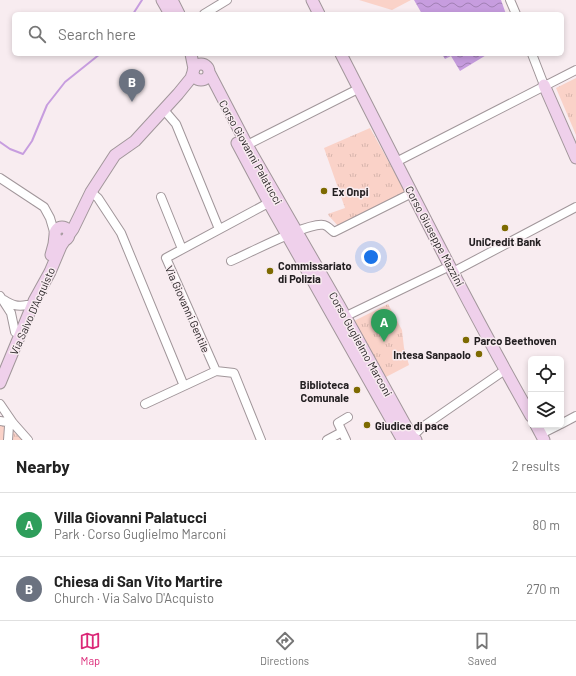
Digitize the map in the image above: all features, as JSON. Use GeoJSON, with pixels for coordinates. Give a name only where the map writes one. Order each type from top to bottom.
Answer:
{"type":"FeatureCollection","features":[{"type":"Feature","properties":{"kind":"street"},"geometry":{"type":"LineString","coordinates":[[162,0],[169,12]]}},
{"type":"Feature","properties":{"kind":"street"},"geometry":{"type":"LineString","coordinates":[[172,0],[178,12]]}},
{"type":"Feature","properties":{"kind":"street"},"geometry":{"type":"LineString","coordinates":[[207,12],[227,0]]}},
{"type":"Feature","properties":{"kind":"street"},"geometry":{"type":"LineString","coordinates":[[312,0],[318,12]]}},
{"type":"Feature","properties":{"kind":"street"},"geometry":{"type":"LineString","coordinates":[[510,0],[515,12]]}},
{"type":"Feature","properties":{"kind":"street","name":"Corso Giovanni Palatucci"},"geometry":{"type":"LineString","coordinates":[[191,56],[196,79],[205,75]]}},
{"type":"Feature","properties":{"kind":"street","name":"Corso Giovanni Palatucci"},"geometry":{"type":"LineString","coordinates":[[200,56],[207,85],[244,147],[291,234]]}},
{"type":"Feature","properties":{"kind":"street","name":"Corso Giuseppe Mazzini"},"geometry":{"type":"LineString","coordinates":[[342,56],[412,193],[528,411]]}},
{"type":"Feature","properties":{"kind":"street"},"geometry":{"type":"LineString","coordinates":[[533,56],[576,158]]}},
{"type":"Feature","properties":{"kind":"street"},"geometry":{"type":"LineString","coordinates":[[55,234],[56,230],[59,228],[66,235],[115,155],[135,141],[164,110],[191,78],[194,69]]}},
{"type":"Feature","properties":{"kind":"street"},"geometry":{"type":"LineString","coordinates":[[396,162],[544,85],[576,70]]}},
{"type":"Feature","properties":{"kind":"street"},"geometry":{"type":"LineString","coordinates":[[178,94],[205,75]]}},
{"type":"Feature","properties":{"kind":"street"},"geometry":{"type":"LineString","coordinates":[[244,147],[358,89]]}},
{"type":"Feature","properties":{"kind":"street"},"geometry":{"type":"LineString","coordinates":[[164,110],[176,124],[219,229]]}},
{"type":"Feature","properties":{"kind":"street"},"geometry":{"type":"LineString","coordinates":[[0,178],[44,207],[50,218],[55,234]]}},
{"type":"Feature","properties":{"kind":"street"},"geometry":{"type":"LineString","coordinates":[[91,192],[98,198],[121,233],[184,386]]}},
{"type":"Feature","properties":{"kind":"street"},"geometry":{"type":"LineString","coordinates":[[231,262],[291,234],[321,224],[326,225],[334,232],[412,193]]}},
{"type":"Feature","properties":{"kind":"street"},"geometry":{"type":"LineString","coordinates":[[161,197],[182,249]]}},
{"type":"Feature","properties":{"kind":"street","name":"Via Giovanni Gentile"},"geometry":{"type":"LineString","coordinates":[[216,371],[166,258],[273,201]]}},
{"type":"Feature","properties":{"kind":"street"},"geometry":{"type":"LineString","coordinates":[[340,318],[452,268],[576,207]]}},
{"type":"Feature","properties":{"kind":"street","name":"Via Salvo D'Acquisto"},"geometry":{"type":"LineString","coordinates":[[0,371],[27,304],[50,256],[54,244],[55,234]]}},
{"type":"Feature","properties":{"kind":"street","name":"Corso Guglielmo Marconi"},"geometry":{"type":"LineString","coordinates":[[291,234],[408,437]]}},
{"type":"Feature","properties":{"kind":"street","name":"Via Salvo D'Acquisto"},"geometry":{"type":"LineString","coordinates":[[0,383],[34,301],[50,272],[66,235]]}},
{"type":"Feature","properties":{"kind":"street"},"geometry":{"type":"LineString","coordinates":[[2,298],[12,304],[20,306],[27,304]]}},
{"type":"Feature","properties":{"kind":"street"},"geometry":{"type":"LineString","coordinates":[[2,298],[10,313],[15,332]]}},
{"type":"Feature","properties":{"kind":"street"},"geometry":{"type":"LineString","coordinates":[[408,437],[505,370]]}},
{"type":"Feature","properties":{"kind":"street"},"geometry":{"type":"LineString","coordinates":[[145,404],[216,371],[234,373],[262,440]]}},
{"type":"Feature","properties":{"kind":"street"},"geometry":{"type":"LineString","coordinates":[[0,404],[13,424],[28,440]]}},
{"type":"Feature","properties":{"kind":"street"},"geometry":{"type":"LineString","coordinates":[[564,423],[576,416]]}},
{"type":"Feature","properties":{"kind":"street"},"geometry":{"type":"LineString","coordinates":[[328,440],[344,436],[338,423],[348,417]]}},
{"type":"Feature","properties":{"kind":"street"},"geometry":{"type":"LineString","coordinates":[[0,421],[13,424]]}},
{"type":"Feature","properties":{"kind":"street"},"geometry":{"type":"LineString","coordinates":[[8,440],[9,426],[13,424]]}},
{"type":"Feature","properties":{"kind":"street"},"geometry":{"type":"LineString","coordinates":[[540,433],[552,428]]}},
{"type":"Feature","properties":{"kind":"green space"},"geometry":{"type":"Polygon","coordinates":[[[359,0],[411,0],[392,10],[359,0]]]}},
{"type":"Feature","properties":{"kind":"green space"},"geometry":{"type":"Polygon","coordinates":[[[576,78],[576,135],[556,88],[576,78]]]}},
{"type":"Feature","properties":{"kind":"green space"},"geometry":{"type":"Polygon","coordinates":[[[370,128],[406,193],[339,227],[328,214],[345,208],[324,148],[370,128]]]}},
{"type":"Feature","properties":{"kind":"green space"},"geometry":{"type":"Polygon","coordinates":[[[388,304],[402,330],[404,348],[409,365],[386,377],[354,321],[388,304]]]}},
{"type":"Feature","properties":{"kind":"green space"},"geometry":{"type":"Polygon","coordinates":[[[6,424],[22,440],[0,440],[0,425],[6,424]]]}},
{"type":"Feature","properties":{"kind":"water"},"geometry":{"type":"Polygon","coordinates":[[[414,0],[501,0],[505,12],[421,12],[414,0]]]}},
{"type":"Feature","properties":{"kind":"water"},"geometry":{"type":"Polygon","coordinates":[[[443,56],[451,56],[445,59],[443,56]]]}},
{"type":"Feature","properties":{"kind":"water"},"geometry":{"type":"Polygon","coordinates":[[[451,56],[485,56],[460,71],[451,56]]]}},
{"type":"Feature","properties":{"kind":"waterway"},"geometry":{"type":"LineString","coordinates":[[134,12],[142,0]]}},
{"type":"Feature","properties":{"kind":"waterway"},"geometry":{"type":"LineString","coordinates":[[0,142],[10,149],[23,154],[32,141],[47,105],[65,82],[98,56]]}},
{"type":"Feature","properties":{"kind":"place","name":"Chiesa di San Vito Martire"},"geometry":{"type":"Point","coordinates":[132,102]}},
{"type":"Feature","properties":{"kind":"place","name":"Ex Onpi"},"geometry":{"type":"Point","coordinates":[324,191]}},
{"type":"Feature","properties":{"kind":"place","name":"UniCredit Bank"},"geometry":{"type":"Point","coordinates":[505,228]}},
{"type":"Feature","properties":{"kind":"place","name":"Commissariato di Polizia"},"geometry":{"type":"Point","coordinates":[270,271]}},
{"type":"Feature","properties":{"kind":"place","name":"Parco Beethoven"},"geometry":{"type":"Point","coordinates":[466,340]}},
{"type":"Feature","properties":{"kind":"place","name":"Villa Giovanni Palatucci"},"geometry":{"type":"Point","coordinates":[384,342]}},
{"type":"Feature","properties":{"kind":"place","name":"Intesa Sanpaolo"},"geometry":{"type":"Point","coordinates":[479,354]}},
{"type":"Feature","properties":{"kind":"place","name":"Biblioteca Comunale"},"geometry":{"type":"Point","coordinates":[357,390]}},
{"type":"Feature","properties":{"kind":"place","name":"Giudice di pace"},"geometry":{"type":"Point","coordinates":[367,425]}}]}
